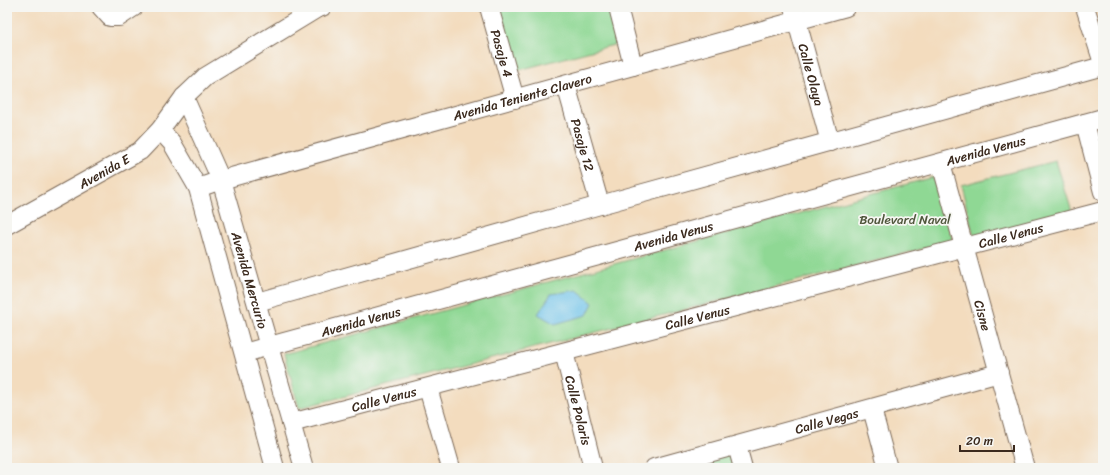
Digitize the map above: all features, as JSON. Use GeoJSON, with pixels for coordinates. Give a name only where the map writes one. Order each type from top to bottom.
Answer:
{"type":"FeatureCollection","features":[{"type":"Feature","properties":{"kind":"street"},"geometry":{"type":"LineString","coordinates":[[106,12],[119,17],[134,7]]}},
{"type":"Feature","properties":{"kind":"street","name":"Avenida E"},"geometry":{"type":"LineString","coordinates":[[7,225],[140,151],[160,130],[184,97],[205,77],[316,8],[322,7]]}},
{"type":"Feature","properties":{"kind":"street","name":"Pasaje 4"},"geometry":{"type":"LineString","coordinates":[[489,7],[515,99]]}},
{"type":"Feature","properties":{"kind":"street"},"geometry":{"type":"LineString","coordinates":[[618,7],[633,66]]}},
{"type":"Feature","properties":{"kind":"street","name":"Avenida Teniente Clavero"},"geometry":{"type":"LineString","coordinates":[[198,188],[221,180],[633,66],[795,14],[846,7]]}},
{"type":"Feature","properties":{"kind":"street"},"geometry":{"type":"LineString","coordinates":[[1085,7],[1103,63]]}},
{"type":"Feature","properties":{"kind":"street","name":"Calle Olaya"},"geometry":{"type":"LineString","coordinates":[[795,14],[830,142]]}},
{"type":"Feature","properties":{"kind":"street"},"geometry":{"type":"LineString","coordinates":[[257,302],[600,205],[1103,66]]}},
{"type":"Feature","properties":{"kind":"street","name":"Pasaje 12"},"geometry":{"type":"LineString","coordinates":[[566,85],[600,205]]}},
{"type":"Feature","properties":{"kind":"street","name":"Avenida Mercurio"},"geometry":{"type":"LineString","coordinates":[[184,97],[221,180],[304,468]]}},
{"type":"Feature","properties":{"kind":"street","name":"Avenida Venus"},"geometry":{"type":"LineString","coordinates":[[244,353],[1103,118]]}},
{"type":"Feature","properties":{"kind":"street"},"geometry":{"type":"LineString","coordinates":[[1085,123],[1103,192]]}},
{"type":"Feature","properties":{"kind":"street","name":"Avenida Mercurio"},"geometry":{"type":"LineString","coordinates":[[160,130],[172,143],[198,188],[275,468]]}},
{"type":"Feature","properties":{"kind":"street","name":"Cisne"},"geometry":{"type":"LineString","coordinates":[[941,163],[1025,468]]}},
{"type":"Feature","properties":{"kind":"street","name":"Calle Venus"},"geometry":{"type":"LineString","coordinates":[[291,423],[1103,211]]}},
{"type":"Feature","properties":{"kind":"street","name":"Calle Polaris"},"geometry":{"type":"LineString","coordinates":[[564,352],[593,468]]}},
{"type":"Feature","properties":{"kind":"street","name":"Calle Vegas"},"geometry":{"type":"LineString","coordinates":[[654,468],[999,373]]}},
{"type":"Feature","properties":{"kind":"street"},"geometry":{"type":"LineString","coordinates":[[428,388],[451,468]]}},
{"type":"Feature","properties":{"kind":"street"},"geometry":{"type":"LineString","coordinates":[[872,409],[888,468]]}},
{"type":"Feature","properties":{"kind":"street"},"geometry":{"type":"LineString","coordinates":[[737,446],[743,468]]}},
{"type":"Feature","properties":{"kind":"green space"},"geometry":{"type":"Polygon","coordinates":[[[495,7],[614,7],[621,43],[508,73],[495,7]]]}},
{"type":"Feature","properties":{"kind":"green space"},"geometry":{"type":"Polygon","coordinates":[[[1056,161],[1073,215],[975,241],[961,185],[1056,161]]]}},
{"type":"Feature","properties":{"kind":"green space","name":"Boulevard Naval"},"geometry":{"type":"Polygon","coordinates":[[[933,177],[953,241],[299,408],[284,354],[933,177]]]}},
{"type":"Feature","properties":{"kind":"green space"},"geometry":{"type":"Polygon","coordinates":[[[734,452],[739,468],[671,468],[734,452]]]}},
{"type":"Feature","properties":{"kind":"water"},"geometry":{"type":"Polygon","coordinates":[[[577,290],[593,303],[587,315],[555,324],[538,314],[551,294],[577,290]]]}}]}
